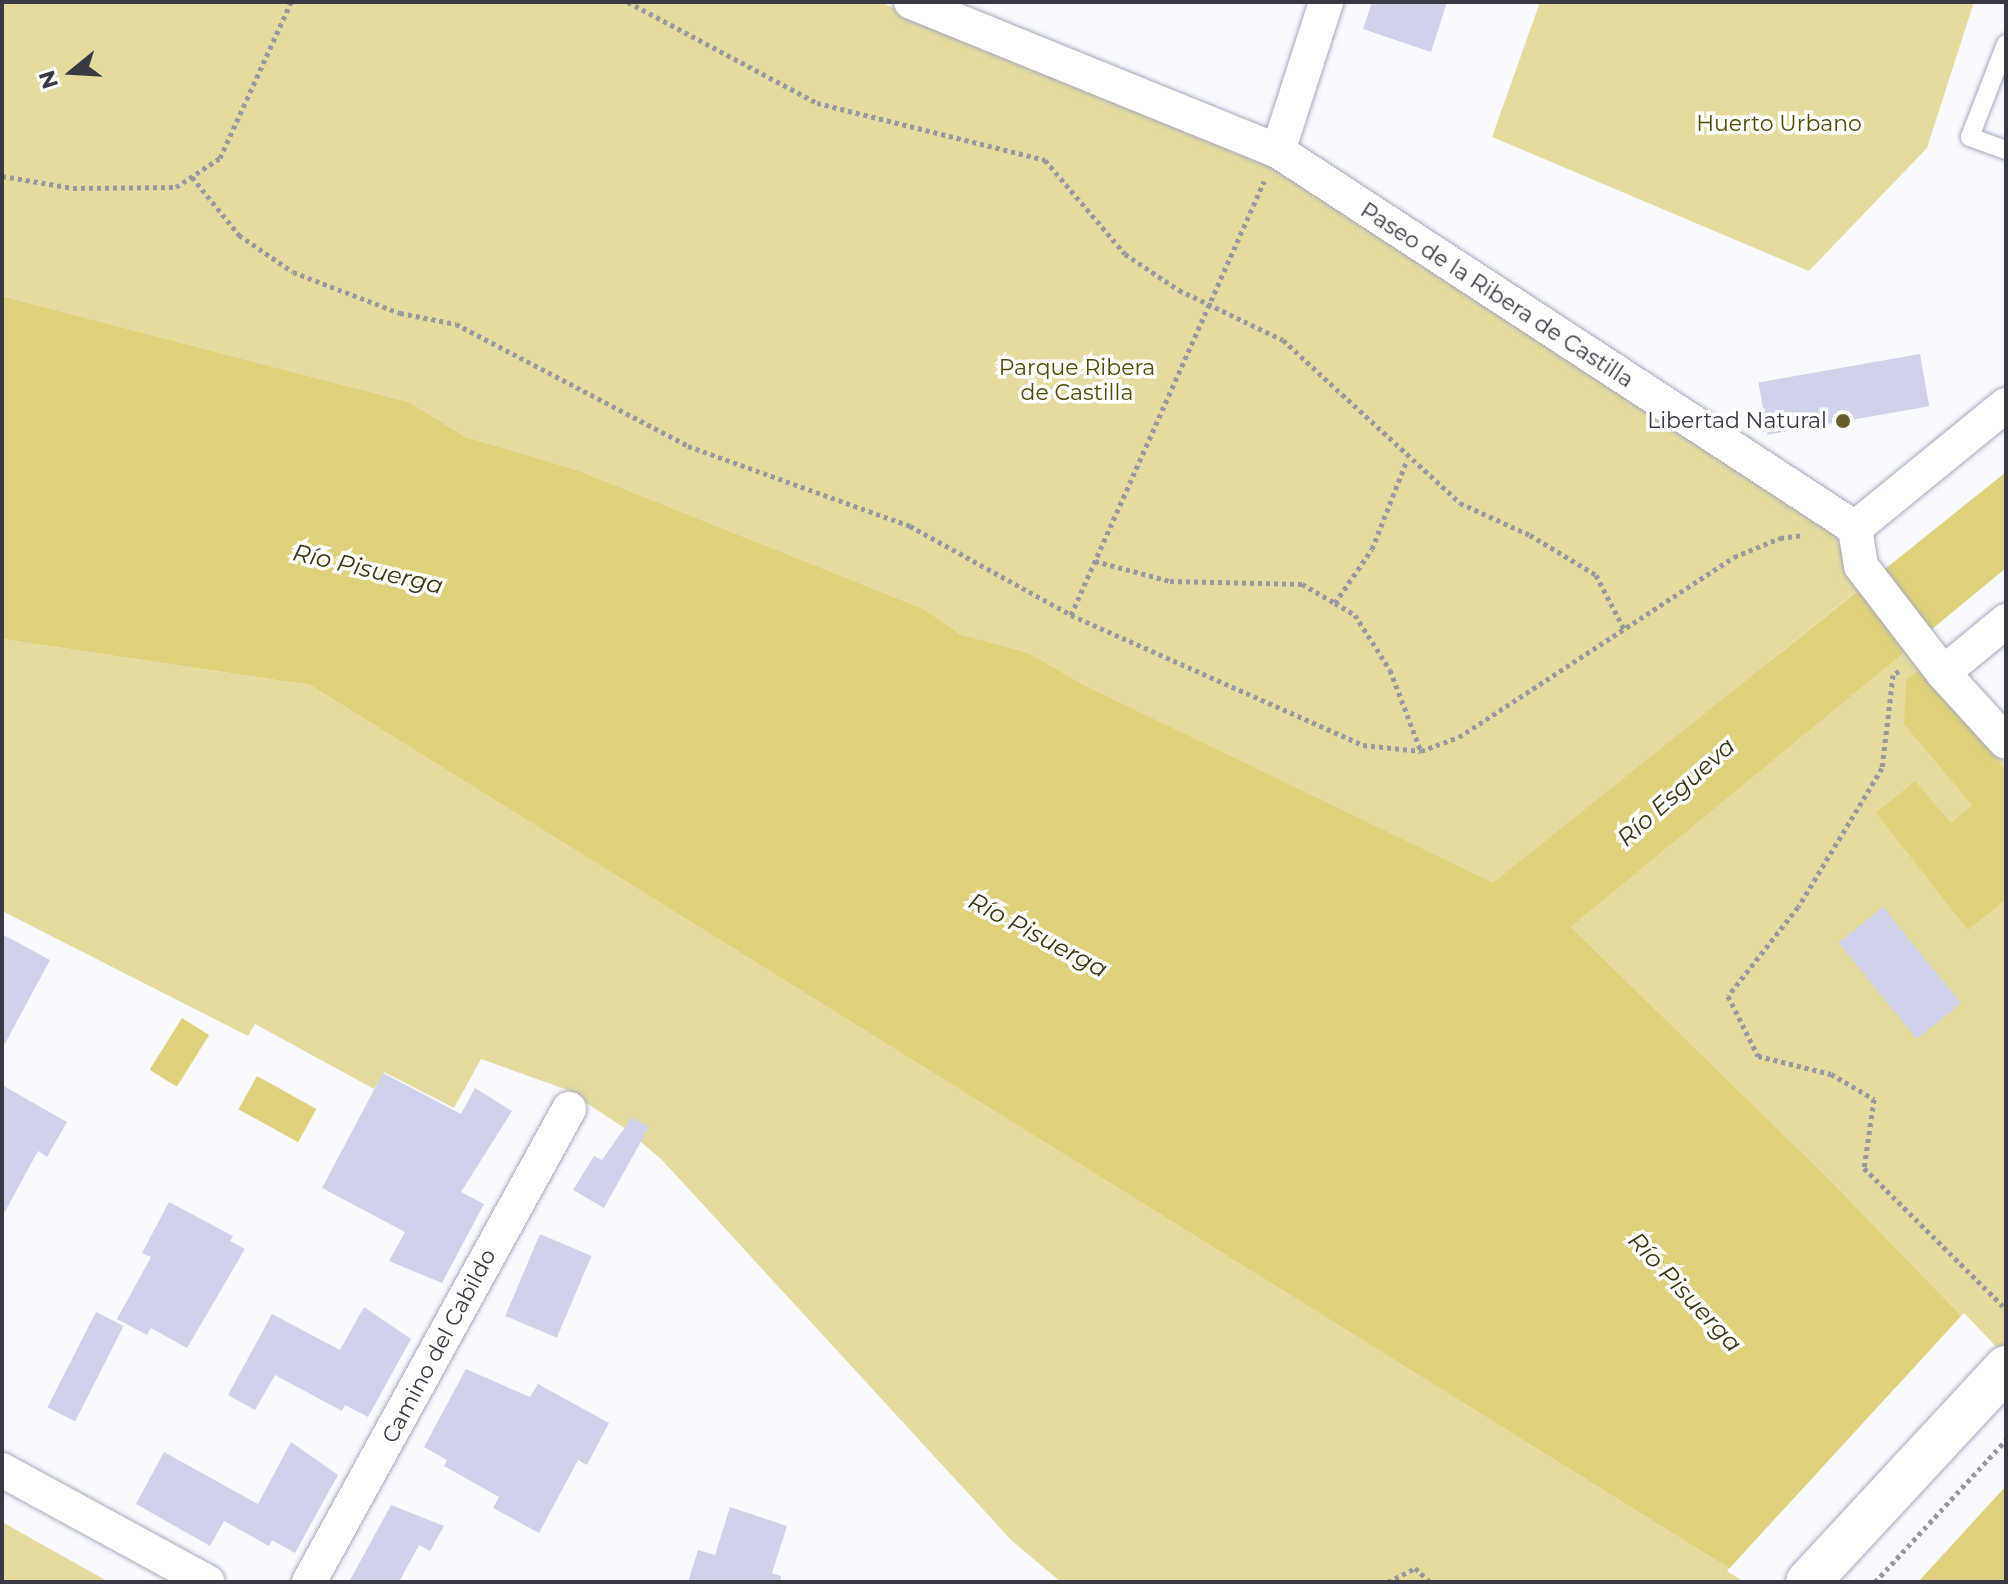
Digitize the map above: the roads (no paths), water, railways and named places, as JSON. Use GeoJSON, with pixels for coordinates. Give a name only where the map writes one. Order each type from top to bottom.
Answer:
{"type":"FeatureCollection","features":[{"type":"Feature","properties":{"kind":"main road"},"geometry":{"type":"LineString","coordinates":[[1808,1582],[2006,1368]]}},
{"type":"Feature","properties":{"kind":"street","name":"Paseo de la Ribera de Castilla"},"geometry":{"type":"LineString","coordinates":[[911,2],[1278,151],[1855,528]]}},
{"type":"Feature","properties":{"kind":"street"},"geometry":{"type":"LineString","coordinates":[[1278,151],[1326,2]]}},
{"type":"Feature","properties":{"kind":"street"},"geometry":{"type":"LineString","coordinates":[[2006,405],[1855,528],[1861,566],[1932,659],[2006,742]]}},
{"type":"Feature","properties":{"kind":"street"},"geometry":{"type":"LineString","coordinates":[[1932,659],[2006,621]]}},
{"type":"Feature","properties":{"kind":"street","name":"Camino del Cabildo"},"geometry":{"type":"LineString","coordinates":[[309,1582],[569,1109]]}},
{"type":"Feature","properties":{"kind":"street"},"geometry":{"type":"LineString","coordinates":[[2,1470],[207,1582]]}},
{"type":"Feature","properties":{"kind":"lane"},"geometry":{"type":"LineString","coordinates":[[2006,44],[1970,137],[2006,150]]}},
{"type":"Feature","properties":{"kind":"water"},"geometry":{"type":"Polygon","coordinates":[[[2,296],[409,402],[466,437],[577,470],[924,609],[960,634],[1029,653],[1084,685],[1493,883],[2006,472],[2006,568],[1571,927],[1827,1177],[2006,1362],[2006,1582],[1751,1582],[310,685],[2,639],[2,296]]]}},
{"type":"Feature","properties":{"kind":"water"},"geometry":{"type":"Polygon","coordinates":[[[1921,669],[2006,771],[2006,899],[1968,930],[1876,813],[1915,781],[1951,823],[1972,805],[1904,724],[1906,680],[1921,669]]]}},
{"type":"Feature","properties":{"kind":"water"},"geometry":{"type":"Polygon","coordinates":[[[182,1018],[209,1035],[177,1087],[150,1070],[182,1018]]]}},
{"type":"Feature","properties":{"kind":"water"},"geometry":{"type":"Polygon","coordinates":[[[257,1076],[316,1109],[298,1142],[239,1109],[257,1076]]]}},
{"type":"Feature","properties":{"kind":"place","name":"Libertad Natural"},"geometry":{"type":"Point","coordinates":[1843,421]}},
{"type":"Feature","properties":{"kind":"park label","name":"Huerto Urbano"},"geometry":{"type":"Point","coordinates":[1779,124]}},
{"type":"Feature","properties":{"kind":"park label","name":"Parque Ribera de Castilla"},"geometry":{"type":"Point","coordinates":[1077,380]}},
{"type":"Feature","properties":{"kind":"water label","name":"Río Pisuerga"},"geometry":{"type":"Point","coordinates":[368,569]}},
{"type":"Feature","properties":{"kind":"water label","name":"Río Esgueva"},"geometry":{"type":"Point","coordinates":[1676,792]}},
{"type":"Feature","properties":{"kind":"water label","name":"Río Pisuerga"},"geometry":{"type":"Point","coordinates":[1038,935]}},
{"type":"Feature","properties":{"kind":"water label","name":"Río Pisuerga"},"geometry":{"type":"Point","coordinates":[1685,1292]}}]}
